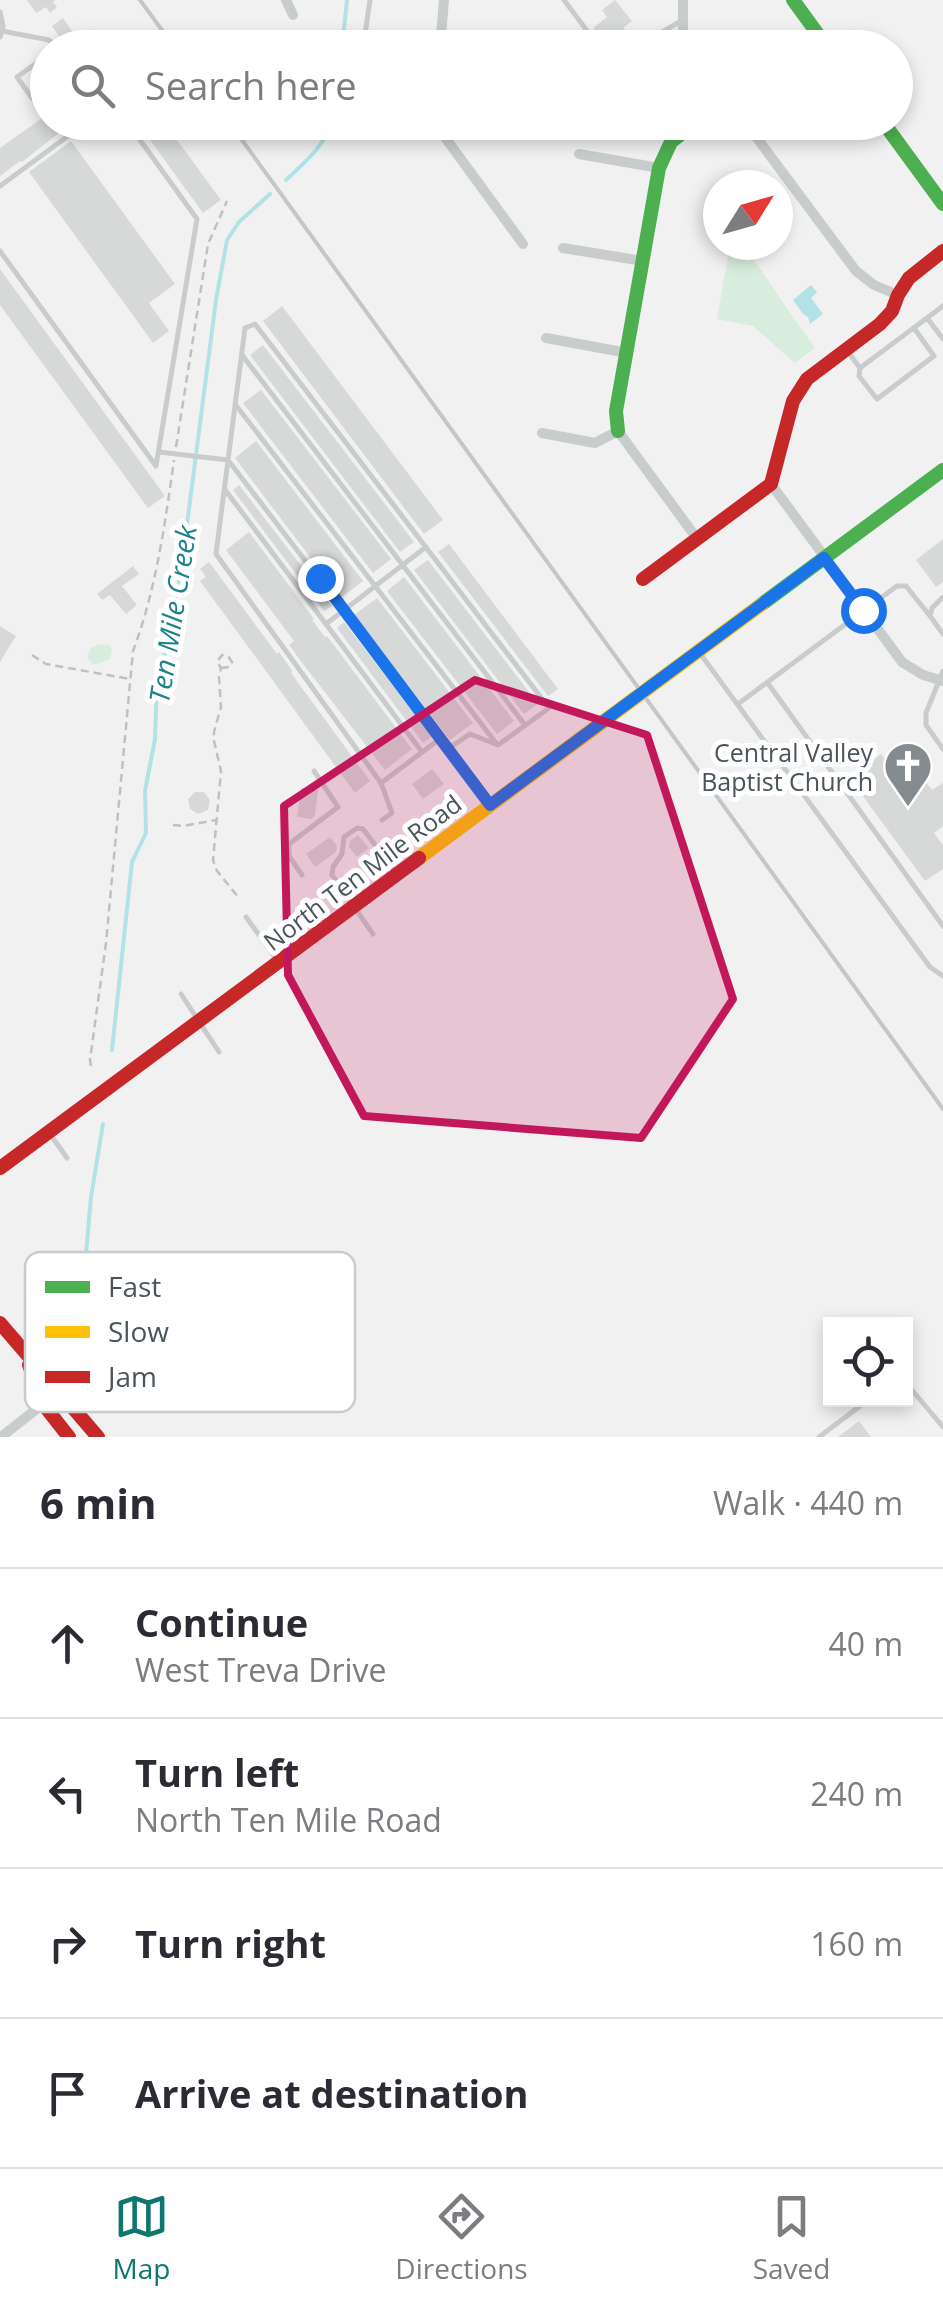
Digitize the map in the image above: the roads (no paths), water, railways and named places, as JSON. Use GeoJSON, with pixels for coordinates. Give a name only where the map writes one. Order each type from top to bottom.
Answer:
{"type":"FeatureCollection","features":[{"type":"Feature","properties":{"kind":"main road"},"geometry":{"type":"LineString","coordinates":[[793,0],[815,30]]}},
{"type":"Feature","properties":{"kind":"main road"},"geometry":{"type":"LineString","coordinates":[[618,432],[616,411],[659,168],[674,140]]}},
{"type":"Feature","properties":{"kind":"main road"},"geometry":{"type":"LineString","coordinates":[[896,140],[943,204]]}},
{"type":"Feature","properties":{"kind":"main road"},"geometry":{"type":"LineString","coordinates":[[643,578],[771,484],[793,401],[806,379],[880,324],[892,312],[909,278],[940,258]]}},
{"type":"Feature","properties":{"kind":"main road","name":"North Ten Mile Road"},"geometry":{"type":"LineString","coordinates":[[0,1168],[943,470]]}},
{"type":"Feature","properties":{"kind":"main road"},"geometry":{"type":"LineString","coordinates":[[0,1322],[25,1356]]}},
{"type":"Feature","properties":{"kind":"main road"},"geometry":{"type":"LineString","coordinates":[[49,1412],[69,1437]]}},
{"type":"Feature","properties":{"kind":"main road"},"geometry":{"type":"LineString","coordinates":[[77,1412],[98,1437]]}},
{"type":"Feature","properties":{"kind":"street"},"geometry":{"type":"LineString","coordinates":[[286,0],[293,14]]}},
{"type":"Feature","properties":{"kind":"street"},"geometry":{"type":"LineString","coordinates":[[442,30],[444,0]]}},
{"type":"Feature","properties":{"kind":"street"},"geometry":{"type":"LineString","coordinates":[[683,0],[683,30]]}},
{"type":"Feature","properties":{"kind":"street"},"geometry":{"type":"LineString","coordinates":[[447,140],[523,244]]}},
{"type":"Feature","properties":{"kind":"street"},"geometry":{"type":"LineString","coordinates":[[758,140],[856,271],[874,285],[898,295]]}},
{"type":"Feature","properties":{"kind":"street"},"geometry":{"type":"LineString","coordinates":[[579,154],[659,168]]}},
{"type":"Feature","properties":{"kind":"street"},"geometry":{"type":"LineString","coordinates":[[562,248],[643,261]]}},
{"type":"Feature","properties":{"kind":"street"},"geometry":{"type":"LineString","coordinates":[[546,338],[628,353]]}},
{"type":"Feature","properties":{"kind":"street"},"geometry":{"type":"LineString","coordinates":[[542,433],[595,444],[618,432],[698,540]]}},
{"type":"Feature","properties":{"kind":"street"},"geometry":{"type":"LineString","coordinates":[[771,484],[902,662],[911,669],[942,678]]}},
{"type":"Feature","properties":{"kind":"street"},"geometry":{"type":"LineString","coordinates":[[1,1437],[33,1412]]}},
{"type":"Feature","properties":{"kind":"lane"},"geometry":{"type":"LineString","coordinates":[[366,30],[370,0]]}},
{"type":"Feature","properties":{"kind":"lane"},"geometry":{"type":"LineString","coordinates":[[564,0],[586,30]]}},
{"type":"Feature","properties":{"kind":"lane"},"geometry":{"type":"LineString","coordinates":[[0,12],[1,34],[30,38]]}},
{"type":"Feature","properties":{"kind":"lane"},"geometry":{"type":"LineString","coordinates":[[668,30],[682,22]]}},
{"type":"Feature","properties":{"kind":"lane"},"geometry":{"type":"LineString","coordinates":[[30,68],[17,77],[30,95]]}},
{"type":"Feature","properties":{"kind":"lane"},"geometry":{"type":"LineString","coordinates":[[0,186],[63,140]]}},
{"type":"Feature","properties":{"kind":"lane"},"geometry":{"type":"LineString","coordinates":[[0,251],[156,466],[197,218],[140,140]]}},
{"type":"Feature","properties":{"kind":"lane"},"geometry":{"type":"LineString","coordinates":[[860,368],[943,306]]}},
{"type":"Feature","properties":{"kind":"lane"},"geometry":{"type":"LineString","coordinates":[[927,318],[943,339]]}},
{"type":"Feature","properties":{"kind":"lane"},"geometry":{"type":"LineString","coordinates":[[382,820],[392,812],[381,783],[216,554],[246,328],[255,324],[549,708],[498,745]]}},
{"type":"Feature","properties":{"kind":"lane"},"geometry":{"type":"LineString","coordinates":[[846,349],[876,399],[934,356],[914,328]]}},
{"type":"Feature","properties":{"kind":"lane"},"geometry":{"type":"LineString","coordinates":[[242,355],[525,725]]}},
{"type":"Feature","properties":{"kind":"lane"},"geometry":{"type":"LineString","coordinates":[[235,404],[498,745]]}},
{"type":"Feature","properties":{"kind":"lane"},"geometry":{"type":"LineString","coordinates":[[158,452],[228,460],[490,805]]}},
{"type":"Feature","properties":{"kind":"lane"},"geometry":{"type":"LineString","coordinates":[[224,488],[422,752]]}},
{"type":"Feature","properties":{"kind":"lane"},"geometry":{"type":"LineString","coordinates":[[326,624],[426,547]]}},
{"type":"Feature","properties":{"kind":"lane"},"geometry":{"type":"LineString","coordinates":[[738,704],[901,584],[943,634]]}},
{"type":"Feature","properties":{"kind":"lane"},"geometry":{"type":"LineString","coordinates":[[930,616],[943,597]]}},
{"type":"Feature","properties":{"kind":"lane"},"geometry":{"type":"LineString","coordinates":[[698,651],[930,967],[943,976]]}},
{"type":"Feature","properties":{"kind":"lane"},"geometry":{"type":"LineString","coordinates":[[942,678],[926,712],[926,725],[943,750]]}},
{"type":"Feature","properties":{"kind":"lane"},"geometry":{"type":"LineString","coordinates":[[768,682],[943,926]]}},
{"type":"Feature","properties":{"kind":"lane"},"geometry":{"type":"LineString","coordinates":[[449,748],[470,734],[498,745]]}},
{"type":"Feature","properties":{"kind":"lane"},"geometry":{"type":"LineString","coordinates":[[381,783],[442,738]]}},
{"type":"Feature","properties":{"kind":"lane"},"geometry":{"type":"LineString","coordinates":[[302,875],[289,856],[289,844],[338,808],[314,771]]}},
{"type":"Feature","properties":{"kind":"lane"},"geometry":{"type":"LineString","coordinates":[[373,934],[332,875],[342,854],[344,837],[362,829],[397,874]]}},
{"type":"Feature","properties":{"kind":"lane"},"geometry":{"type":"LineString","coordinates":[[246,917],[278,962]]}},
{"type":"Feature","properties":{"kind":"lane"},"geometry":{"type":"LineString","coordinates":[[181,994],[219,1052]]}},
{"type":"Feature","properties":{"kind":"lane"},"geometry":{"type":"LineString","coordinates":[[48,1132],[67,1158]]}},
{"type":"Feature","properties":{"kind":"lane"},"geometry":{"type":"LineString","coordinates":[[913,1391],[943,1427]]}},
{"type":"Feature","properties":{"kind":"lane"},"geometry":{"type":"LineString","coordinates":[[819,1437],[859,1407]]}},
{"type":"Feature","properties":{"kind":"water"},"geometry":{"type":"Polygon","coordinates":[[[811,285],[817,292],[811,298],[823,314],[810,324],[793,300],[811,285]]]}},
{"type":"Feature","properties":{"kind":"waterway","name":"Ten Mile Creek"},"geometry":{"type":"LineString","coordinates":[[344,30],[347,0]]}},
{"type":"Feature","properties":{"kind":"waterway","name":"Ten Mile Creek"},"geometry":{"type":"LineString","coordinates":[[286,180],[323,140]]}},
{"type":"Feature","properties":{"kind":"waterway","name":"Ten Mile Creek"},"geometry":{"type":"LineString","coordinates":[[112,1050],[132,862],[146,833],[145,791],[155,739],[157,682],[170,635],[182,563],[227,240],[239,222],[270,194]]}},
{"type":"Feature","properties":{"kind":"waterway","name":"Ten Mile Creek"},"geometry":{"type":"LineString","coordinates":[[86,1252],[103,1124]]}},
{"type":"Feature","properties":{"kind":"railway"},"geometry":{"type":"LineString","coordinates":[[140,0],[162,30]]}},
{"type":"Feature","properties":{"kind":"railway"},"geometry":{"type":"LineString","coordinates":[[242,140],[943,1109]]}},
{"type":"Feature","properties":{"kind":"place","name":"Central Valley Baptist Church"},"geometry":{"type":"Point","coordinates":[908,808]}}]}
